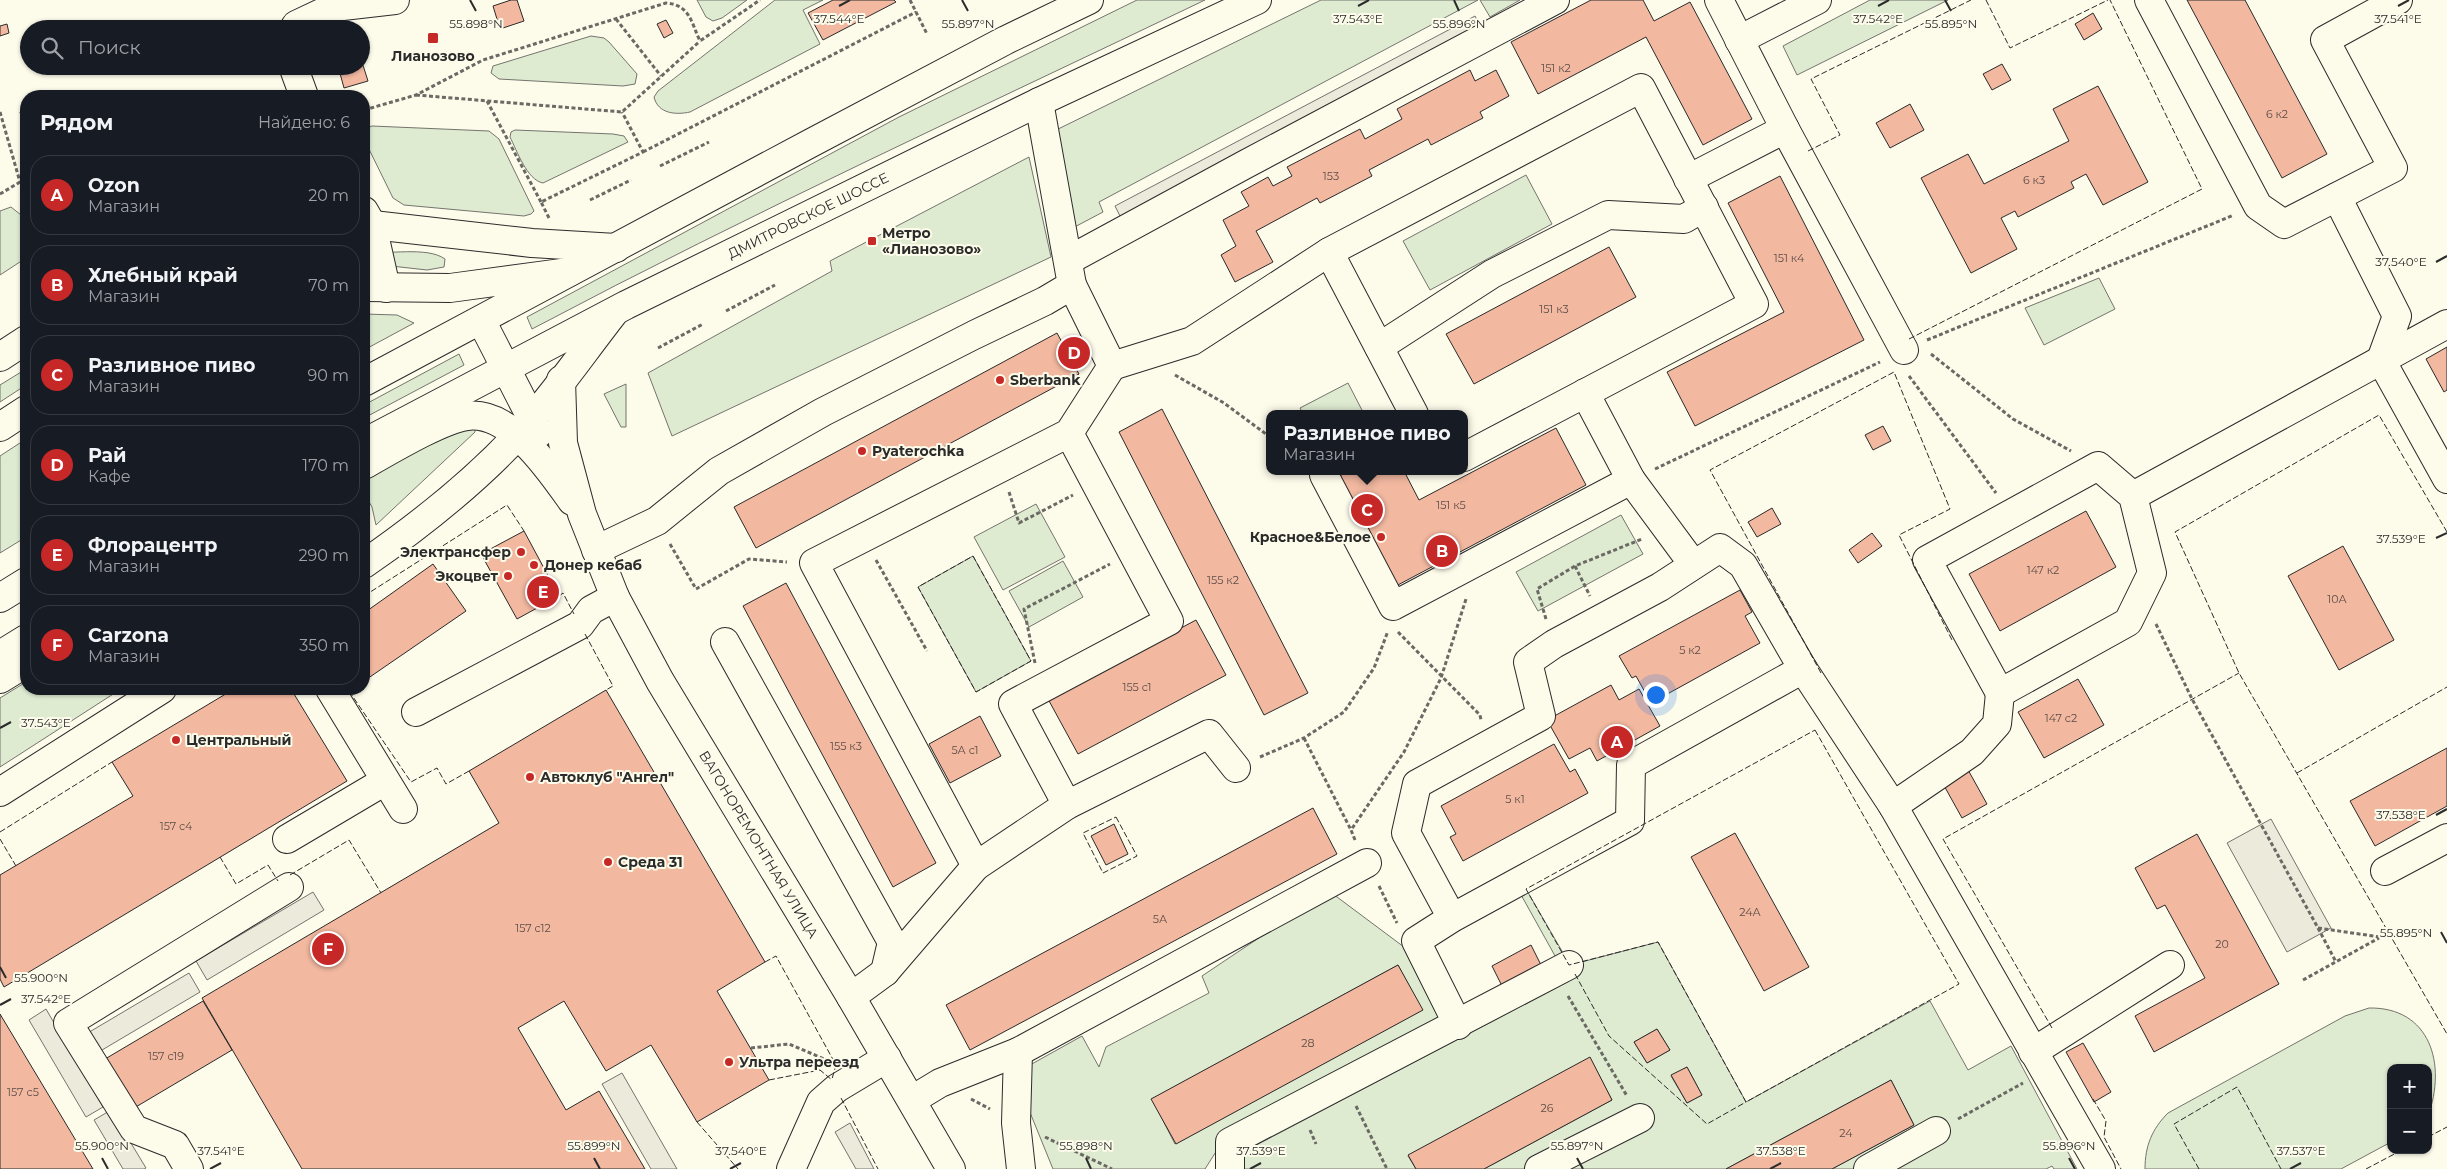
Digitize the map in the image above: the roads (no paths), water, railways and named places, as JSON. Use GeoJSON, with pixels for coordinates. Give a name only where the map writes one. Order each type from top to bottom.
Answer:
{"type":"FeatureCollection","features":[{"type":"Feature","properties":{"kind":"street"},"geometry":{"type":"LineString","coordinates":[[307,20],[334,7],[395,0]]}},
{"type":"Feature","properties":{"kind":"street"},"geometry":{"type":"LineString","coordinates":[[370,379],[988,50],[1090,0]]}},
{"type":"Feature","properties":{"kind":"street","name":"ДМИТРОВСКОЕ ШОССЕ"},"geometry":{"type":"LineString","coordinates":[[370,440],[613,314],[626,305],[1039,102],[1256,0]]}},
{"type":"Feature","properties":{"kind":"street"},"geometry":{"type":"LineString","coordinates":[[596,550],[656,521],[719,471],[823,412],[1045,301],[1070,273],[1254,159],[1555,0]]}},
{"type":"Feature","properties":{"kind":"street"},"geometry":{"type":"LineString","coordinates":[[1719,0],[1785,129],[1905,350]]}},
{"type":"Feature","properties":{"kind":"street"},"geometry":{"type":"LineString","coordinates":[[1739,40],[1817,0]]}},
{"type":"Feature","properties":{"kind":"street"},"geometry":{"type":"LineString","coordinates":[[2148,0],[2258,206],[2284,224],[2393,168],[2325,40],[2385,3]]}},
{"type":"Feature","properties":{"kind":"street"},"geometry":{"type":"LineString","coordinates":[[296,75],[302,90]]}},
{"type":"Feature","properties":{"kind":"street"},"geometry":{"type":"LineString","coordinates":[[976,866],[814,563],[1069,433],[1112,366],[1192,341],[1329,252],[1640,88],[1754,304],[1468,455]]}},
{"type":"Feature","properties":{"kind":"street"},"geometry":{"type":"LineString","coordinates":[[1039,102],[1070,273],[1112,366]]}},
{"type":"Feature","properties":{"kind":"street"},"geometry":{"type":"LineString","coordinates":[[1688,179],[1785,129]]}},
{"type":"Feature","properties":{"kind":"street"},"geometry":{"type":"LineString","coordinates":[[2337,196],[2397,316],[2381,360],[2445,471]]}},
{"type":"Feature","properties":{"kind":"street"},"geometry":{"type":"LineString","coordinates":[[1379,347],[1492,274],[1608,215],[1684,219],[1704,207]]}},
{"type":"Feature","properties":{"kind":"street"},"geometry":{"type":"LineString","coordinates":[[370,220],[532,243],[616,248]]}},
{"type":"Feature","properties":{"kind":"street"},"geometry":{"type":"LineString","coordinates":[[370,250],[375,288],[450,288],[572,272]]}},
{"type":"Feature","properties":{"kind":"street"},"geometry":{"type":"LineString","coordinates":[[1329,252],[1412,410]]}},
{"type":"Feature","properties":{"kind":"street"},"geometry":{"type":"LineString","coordinates":[[370,560],[434,513],[490,464],[524,427],[613,314]]}},
{"type":"Feature","properties":{"kind":"street"},"geometry":{"type":"LineString","coordinates":[[481,320],[505,369],[524,427]]}},
{"type":"Feature","properties":{"kind":"street"},"geometry":{"type":"LineString","coordinates":[[2133,496],[2447,324]]}},
{"type":"Feature","properties":{"kind":"street"},"geometry":{"type":"LineString","coordinates":[[0,357],[20,344]]}},
{"type":"Feature","properties":{"kind":"street","name":"ВАГОНОРЕМОНТНАЯ УЛИЦА"},"geometry":{"type":"LineString","coordinates":[[561,380],[563,444],[582,514],[615,597],[660,681],[851,997],[950,1169]]}},
{"type":"Feature","properties":{"kind":"street"},"geometry":{"type":"LineString","coordinates":[[1585,393],[1631,480],[1693,564]]}},
{"type":"Feature","properties":{"kind":"street"},"geometry":{"type":"LineString","coordinates":[[0,427],[20,414]]}},
{"type":"Feature","properties":{"kind":"street"},"geometry":{"type":"LineString","coordinates":[[370,461],[451,420],[467,416],[493,419],[506,426],[524,427]]}},
{"type":"Feature","properties":{"kind":"street","name":"ВАГОНОРЕМОНТНАЯ УЛИЦА"},"geometry":{"type":"LineString","coordinates":[[524,427],[546,464],[582,514]]}},
{"type":"Feature","properties":{"kind":"street"},"geometry":{"type":"LineString","coordinates":[[1067,805],[1013,704],[1169,620],[1069,433]]}},
{"type":"Feature","properties":{"kind":"street"},"geometry":{"type":"LineString","coordinates":[[1893,806],[1972,752],[1997,724],[2000,693],[1927,560],[2098,466],[2133,496],[2152,573],[2128,622],[2000,693]]}},
{"type":"Feature","properties":{"kind":"street"},"geometry":{"type":"LineString","coordinates":[[1324,475],[1392,616],[1477,563],[1631,480]]}},
{"type":"Feature","properties":{"kind":"street"},"geometry":{"type":"LineString","coordinates":[[1452,918],[1406,833],[1417,784],[1541,716],[1528,662],[1554,644],[1660,587],[1720,548],[1743,565],[1803,669],[1893,806],[2101,1169]]}},
{"type":"Feature","properties":{"kind":"street"},"geometry":{"type":"LineString","coordinates":[[0,598],[20,586]]}},
{"type":"Feature","properties":{"kind":"street"},"geometry":{"type":"LineString","coordinates":[[416,712],[580,625],[591,610],[615,597]]}},
{"type":"Feature","properties":{"kind":"street"},"geometry":{"type":"LineString","coordinates":[[726,642],[892,942],[886,972]]}},
{"type":"Feature","properties":{"kind":"street"},"geometry":{"type":"LineString","coordinates":[[0,655],[20,643]]}},
{"type":"Feature","properties":{"kind":"street"},"geometry":{"type":"LineString","coordinates":[[0,679],[20,667]]}},
{"type":"Feature","properties":{"kind":"street"},"geometry":{"type":"LineString","coordinates":[[1458,1025],[1416,941],[1452,918],[1630,821],[1631,765],[1803,669]]}},
{"type":"Feature","properties":{"kind":"street"},"geometry":{"type":"LineString","coordinates":[[0,792],[153,695]]}},
{"type":"Feature","properties":{"kind":"street"},"geometry":{"type":"LineString","coordinates":[[334,695],[402,809]]}},
{"type":"Feature","properties":{"kind":"street"},"geometry":{"type":"LineString","coordinates":[[851,997],[886,972],[976,866],[1067,805],[1209,734],[1236,768]]}},
{"type":"Feature","properties":{"kind":"street"},"geometry":{"type":"LineString","coordinates":[[287,839],[385,781]]}},
{"type":"Feature","properties":{"kind":"street"},"geometry":{"type":"LineString","coordinates":[[2385,871],[2447,838]]}},
{"type":"Feature","properties":{"kind":"street"},"geometry":{"type":"LineString","coordinates":[[912,1100],[940,1083],[1018,1052],[1367,863]]}},
{"type":"Feature","properties":{"kind":"street"},"geometry":{"type":"LineString","coordinates":[[189,1169],[175,1145],[134,1129],[68,1023],[289,887]]}},
{"type":"Feature","properties":{"kind":"street"},"geometry":{"type":"LineString","coordinates":[[2039,1062],[2170,965]]}},
{"type":"Feature","properties":{"kind":"street"},"geometry":{"type":"LineString","coordinates":[[1230,1169],[1230,1142],[1562,970]]}},
{"type":"Feature","properties":{"kind":"street"},"geometry":{"type":"LineString","coordinates":[[1018,1052],[1016,1123],[1021,1169]]}},
{"type":"Feature","properties":{"kind":"street"},"geometry":{"type":"LineString","coordinates":[[791,1169],[821,1102],[836,1076],[887,1058]]}},
{"type":"Feature","properties":{"kind":"street"},"geometry":{"type":"LineString","coordinates":[[1539,1169],[1640,1118]]}},
{"type":"Feature","properties":{"kind":"street"},"geometry":{"type":"LineString","coordinates":[[1868,1169],[1936,1131]]}},
{"type":"Feature","properties":{"kind":"place","name":"Лианозово"},"geometry":{"type":"Point","coordinates":[433,38]}},
{"type":"Feature","properties":{"kind":"place","name":"Метро «Лианозово»"},"geometry":{"type":"Point","coordinates":[872,241]}},
{"type":"Feature","properties":{"kind":"place","name":"Рай"},"geometry":{"type":"Point","coordinates":[1074,353]}},
{"type":"Feature","properties":{"kind":"place","name":"Sberbank"},"geometry":{"type":"Point","coordinates":[1000,380]}},
{"type":"Feature","properties":{"kind":"place","name":"Pyaterochka"},"geometry":{"type":"Point","coordinates":[862,451]}},
{"type":"Feature","properties":{"kind":"place","name":"Разливное пиво"},"geometry":{"type":"Point","coordinates":[1367,510]}},
{"type":"Feature","properties":{"kind":"place","name":"Красное&Белое"},"geometry":{"type":"Point","coordinates":[1381,537]}},
{"type":"Feature","properties":{"kind":"place","name":"Хлебный край"},"geometry":{"type":"Point","coordinates":[1442,551]}},
{"type":"Feature","properties":{"kind":"place","name":"Электрансфер"},"geometry":{"type":"Point","coordinates":[521,552]}},
{"type":"Feature","properties":{"kind":"place","name":"Донер кебаб"},"geometry":{"type":"Point","coordinates":[534,565]}},
{"type":"Feature","properties":{"kind":"place","name":"Экоцвет"},"geometry":{"type":"Point","coordinates":[508,576]}},
{"type":"Feature","properties":{"kind":"place","name":"Флорацентр"},"geometry":{"type":"Point","coordinates":[543,592]}},
{"type":"Feature","properties":{"kind":"place","name":"Центральный"},"geometry":{"type":"Point","coordinates":[176,740]}},
{"type":"Feature","properties":{"kind":"place","name":"Ozon"},"geometry":{"type":"Point","coordinates":[1617,742]}},
{"type":"Feature","properties":{"kind":"place","name":"Автоклуб \"Ангел\""},"geometry":{"type":"Point","coordinates":[530,777]}},
{"type":"Feature","properties":{"kind":"place","name":"Среда 31"},"geometry":{"type":"Point","coordinates":[608,862]}},
{"type":"Feature","properties":{"kind":"place","name":"Carzona"},"geometry":{"type":"Point","coordinates":[328,949]}},
{"type":"Feature","properties":{"kind":"place","name":"Ультра переезд"},"geometry":{"type":"Point","coordinates":[729,1062]}}]}
